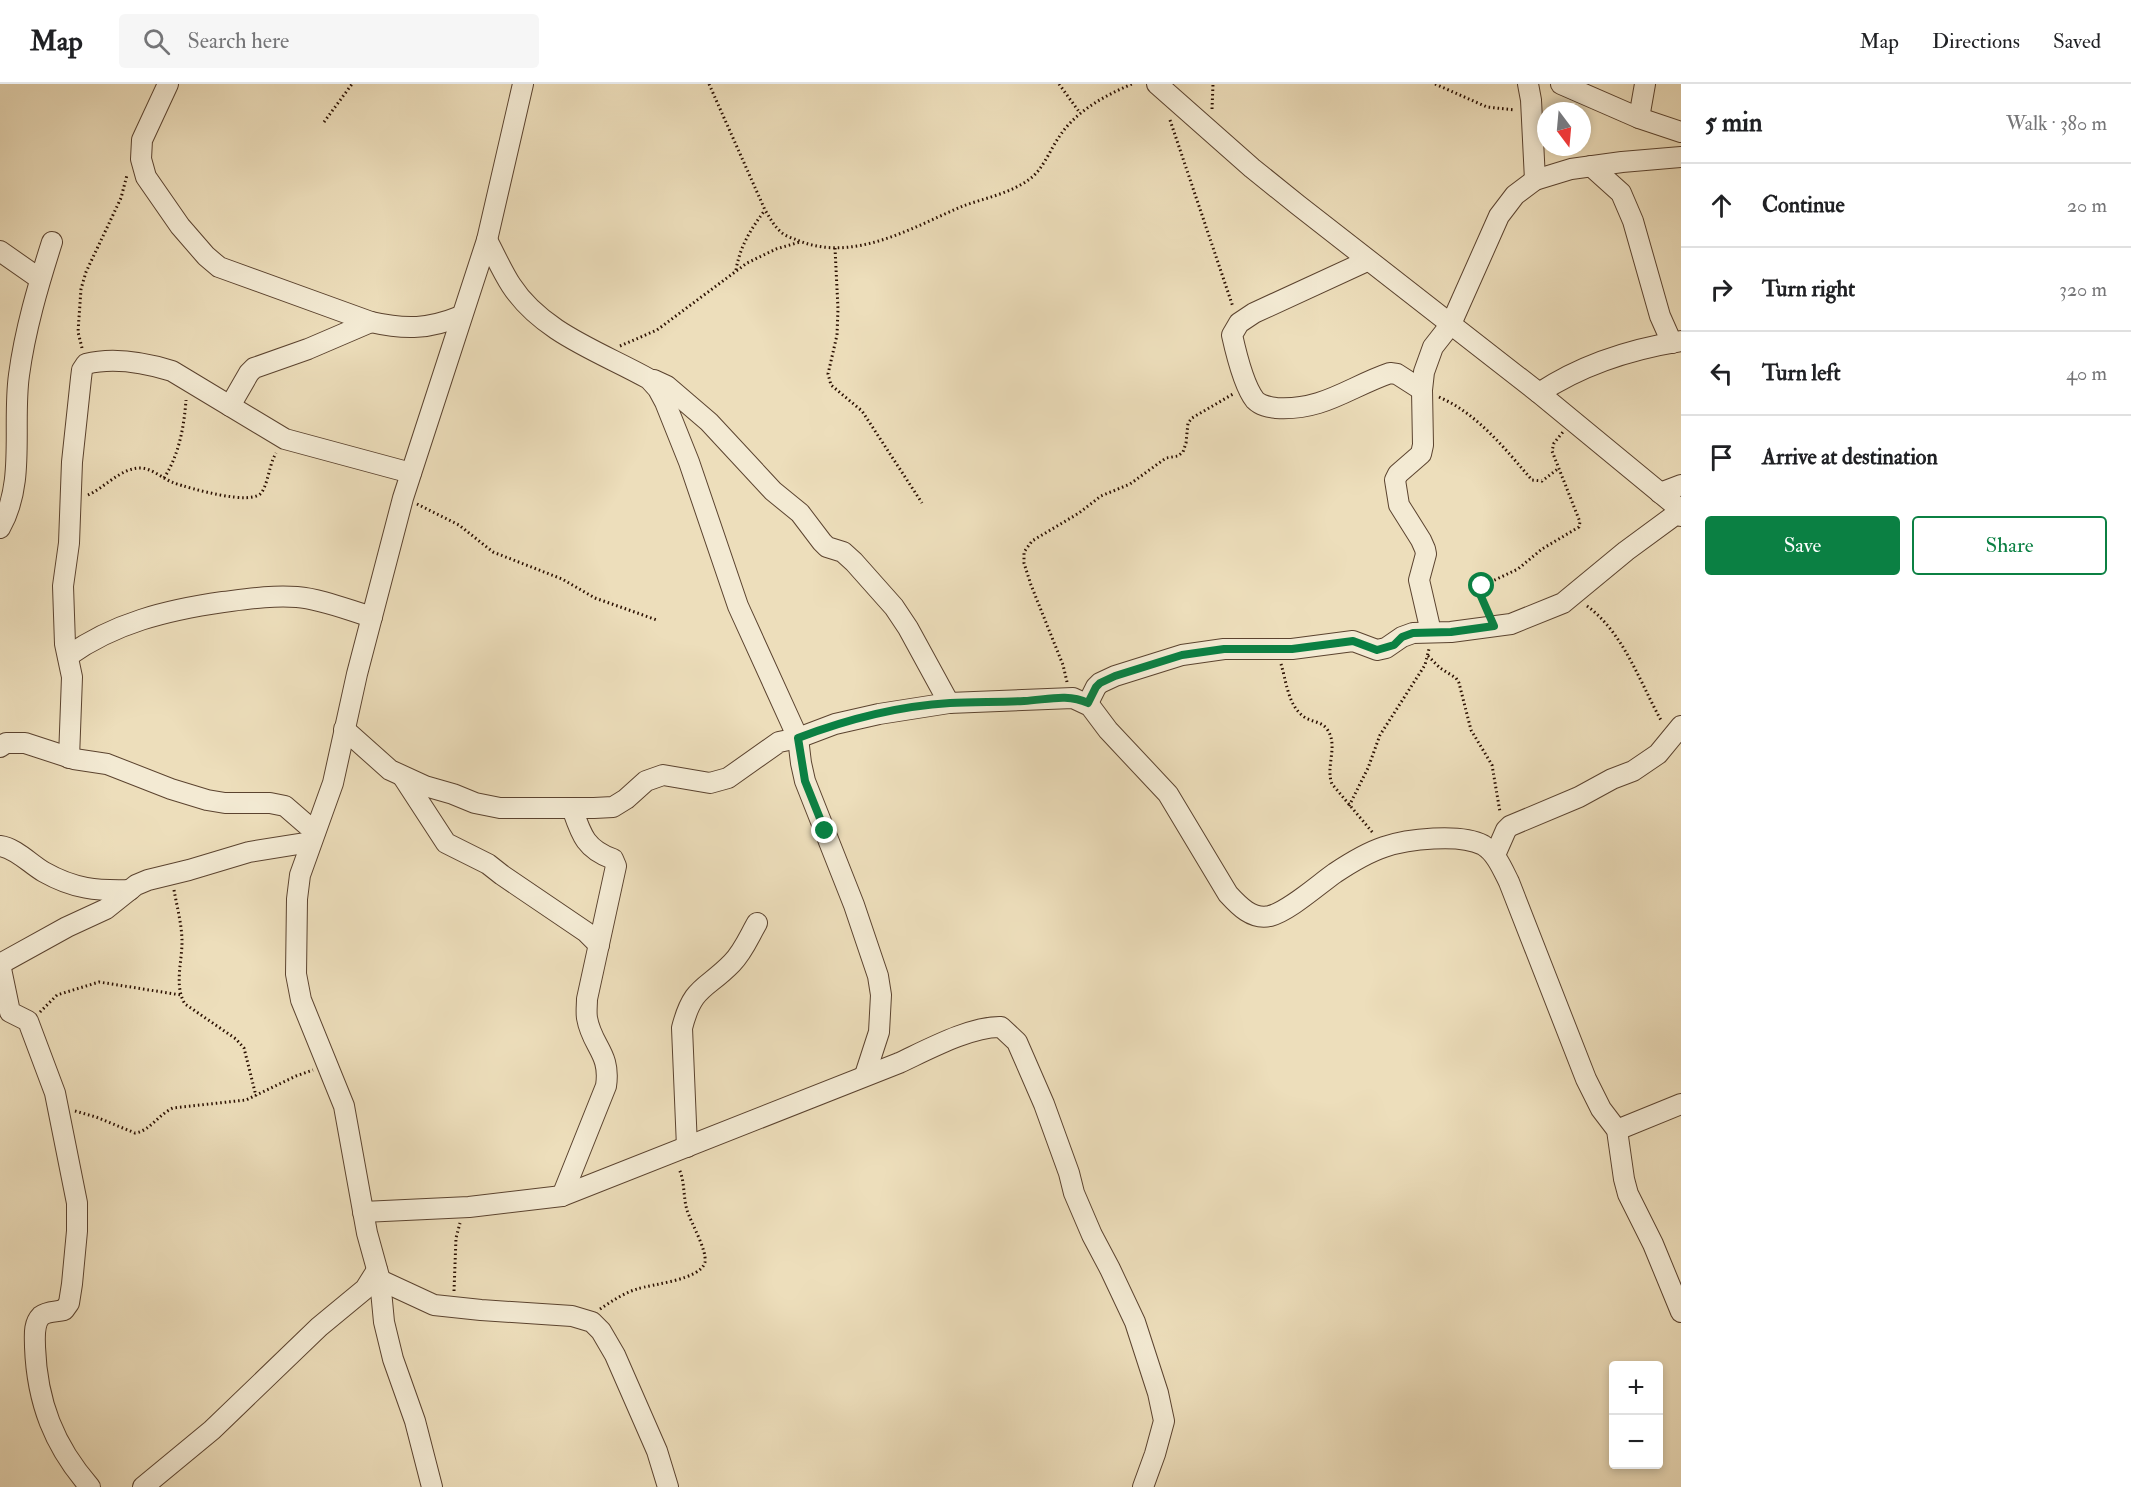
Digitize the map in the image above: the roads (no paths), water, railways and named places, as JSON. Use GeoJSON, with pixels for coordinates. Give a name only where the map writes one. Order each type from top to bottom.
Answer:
{"type":"FeatureCollection","features":[{"type":"Feature","properties":{"kind":"street"},"geometry":{"type":"LineString","coordinates":[[168,84],[142,140],[141,159],[146,177],[180,226],[206,256],[219,267],[371,322],[395,328],[422,327],[461,316]]}},
{"type":"Feature","properties":{"kind":"street"},"geometry":{"type":"LineString","coordinates":[[432,1487],[415,1421],[384,1322],[378,1275],[363,1212],[344,1106],[301,1000],[296,974],[297,899],[300,874],[333,783],[344,729],[403,498],[487,240],[523,84]]}},
{"type":"Feature","properties":{"kind":"street"},"geometry":{"type":"LineString","coordinates":[[1157,84],[1252,168],[1367,261],[1539,393],[1681,510]]}},
{"type":"Feature","properties":{"kind":"street"},"geometry":{"type":"LineString","coordinates":[[1528,84],[1532,111],[1535,180]]}},
{"type":"Feature","properties":{"kind":"street"},"geometry":{"type":"LineString","coordinates":[[1561,84],[1640,118],[1681,132]]}},
{"type":"Feature","properties":{"kind":"street"},"geometry":{"type":"LineString","coordinates":[[1640,118],[1646,84]]}},
{"type":"Feature","properties":{"kind":"street"},"geometry":{"type":"LineString","coordinates":[[1430,632],[1419,580],[1426,554],[1425,549],[1399,505],[1395,480],[1398,474],[1421,454],[1424,434],[1422,390],[1424,372],[1433,347],[1451,324],[1499,216],[1515,195],[1535,180],[1571,169],[1681,157]]}},
{"type":"Feature","properties":{"kind":"street"},"geometry":{"type":"LineString","coordinates":[[1539,393],[1578,370],[1623,354],[1676,342],[1660,316],[1633,221],[1621,194],[1591,166]]}},
{"type":"Feature","properties":{"kind":"street"},"geometry":{"type":"LineString","coordinates":[[487,240],[512,286],[533,310],[558,330],[649,379],[667,386],[732,446],[773,490],[800,513],[827,547],[843,552],[854,562],[894,607],[949,703]]}},
{"type":"Feature","properties":{"kind":"street"},"geometry":{"type":"LineString","coordinates":[[0,528],[8,514],[13,493],[18,376],[34,299],[52,242]]}},
{"type":"Feature","properties":{"kind":"street"},"geometry":{"type":"LineString","coordinates":[[0,251],[40,279]]}},
{"type":"Feature","properties":{"kind":"street"},"geometry":{"type":"LineString","coordinates":[[1367,261],[1254,313],[1239,323],[1232,335],[1247,386],[1256,401],[1262,405],[1295,409],[1315,405],[1390,373],[1397,374],[1422,390]]}},
{"type":"Feature","properties":{"kind":"street"},"geometry":{"type":"LineString","coordinates":[[230,406],[249,372],[254,368],[308,350],[371,322]]}},
{"type":"Feature","properties":{"kind":"street"},"geometry":{"type":"LineString","coordinates":[[69,758],[72,684],[63,628],[63,585],[69,543],[70,500],[81,378],[86,364],[96,361],[113,361],[155,366],[172,371],[285,439],[411,473]]}},
{"type":"Feature","properties":{"kind":"street"},"geometry":{"type":"LineString","coordinates":[[649,379],[658,388],[665,402],[689,462],[738,606],[798,738],[805,781],[839,864],[878,976],[881,995],[879,1032],[865,1075]]}},
{"type":"Feature","properties":{"kind":"street"},"geometry":{"type":"LineString","coordinates":[[1660,493],[1681,485]]}},
{"type":"Feature","properties":{"kind":"street"},"geometry":{"type":"LineString","coordinates":[[344,729],[390,770],[403,777],[476,803],[500,808],[613,807],[646,781],[663,775],[710,783],[728,778],[778,742],[798,738],[835,724],[879,714],[949,703],[1079,700],[1100,683],[1115,676],[1161,661],[1204,651],[1249,648],[1292,649],[1353,641],[1377,650],[1394,645],[1402,637],[1511,624],[1568,599],[1634,545],[1675,515],[1681,516]]}},
{"type":"Feature","properties":{"kind":"street"},"geometry":{"type":"LineString","coordinates":[[68,656],[90,641],[136,621],[179,608],[266,596],[299,597],[372,617]]}},
{"type":"Feature","properties":{"kind":"street"},"geometry":{"type":"LineString","coordinates":[[1079,700],[1168,794],[1228,894],[1240,908],[1254,915],[1268,916],[1280,912],[1336,872],[1366,854],[1385,847],[1430,839],[1469,839],[1484,846],[1495,855],[1509,882],[1586,1079],[1601,1109],[1617,1130],[1628,1194],[1653,1244],[1681,1312]]}},
{"type":"Feature","properties":{"kind":"street"},"geometry":{"type":"LineString","coordinates":[[1495,855],[1507,829],[1633,771],[1658,754],[1676,732]]}},
{"type":"Feature","properties":{"kind":"street"},"geometry":{"type":"LineString","coordinates":[[0,747],[6,743],[25,743],[69,758],[107,764],[171,789],[207,800],[225,803],[270,803],[285,806],[297,814],[313,837]]}},
{"type":"Feature","properties":{"kind":"street"},"geometry":{"type":"LineString","coordinates":[[403,777],[446,843],[488,864],[586,932],[598,945]]}},
{"type":"Feature","properties":{"kind":"street"},"geometry":{"type":"LineString","coordinates":[[562,1196],[606,1086],[608,1074],[604,1056],[587,1018],[587,999],[616,866],[614,859],[599,854],[588,845],[572,808]]}},
{"type":"Feature","properties":{"kind":"street"},"geometry":{"type":"LineString","coordinates":[[90,1487],[74,1468],[50,1425],[38,1386],[36,1366],[36,1325],[44,1314],[64,1310],[67,1307],[72,1284],[77,1203],[58,1107],[26,1019],[10,1012],[0,964],[67,927],[106,909],[130,890],[148,880],[313,837]]}},
{"type":"Feature","properties":{"kind":"street"},"geometry":{"type":"LineString","coordinates":[[0,846],[10,848],[44,872],[76,886],[100,891],[130,890]]}},
{"type":"Feature","properties":{"kind":"street"},"geometry":{"type":"LineString","coordinates":[[687,1147],[682,1028],[687,1009],[697,992],[741,953],[757,923]]}},
{"type":"Feature","properties":{"kind":"street"},"geometry":{"type":"LineString","coordinates":[[363,1212],[470,1207],[562,1196],[667,1156],[987,1026],[1001,1027],[1017,1042],[1054,1130],[1083,1216],[1135,1322],[1158,1394],[1164,1421],[1143,1487]]}},
{"type":"Feature","properties":{"kind":"street"},"geometry":{"type":"LineString","coordinates":[[1617,1130],[1681,1104]]}},
{"type":"Feature","properties":{"kind":"street"},"geometry":{"type":"LineString","coordinates":[[378,1275],[434,1305],[583,1318],[592,1322],[601,1331],[615,1355],[657,1451],[668,1487]]}},
{"type":"Feature","properties":{"kind":"street"},"geometry":{"type":"LineString","coordinates":[[143,1487],[212,1430],[319,1327],[365,1289],[378,1275]]}}]}
